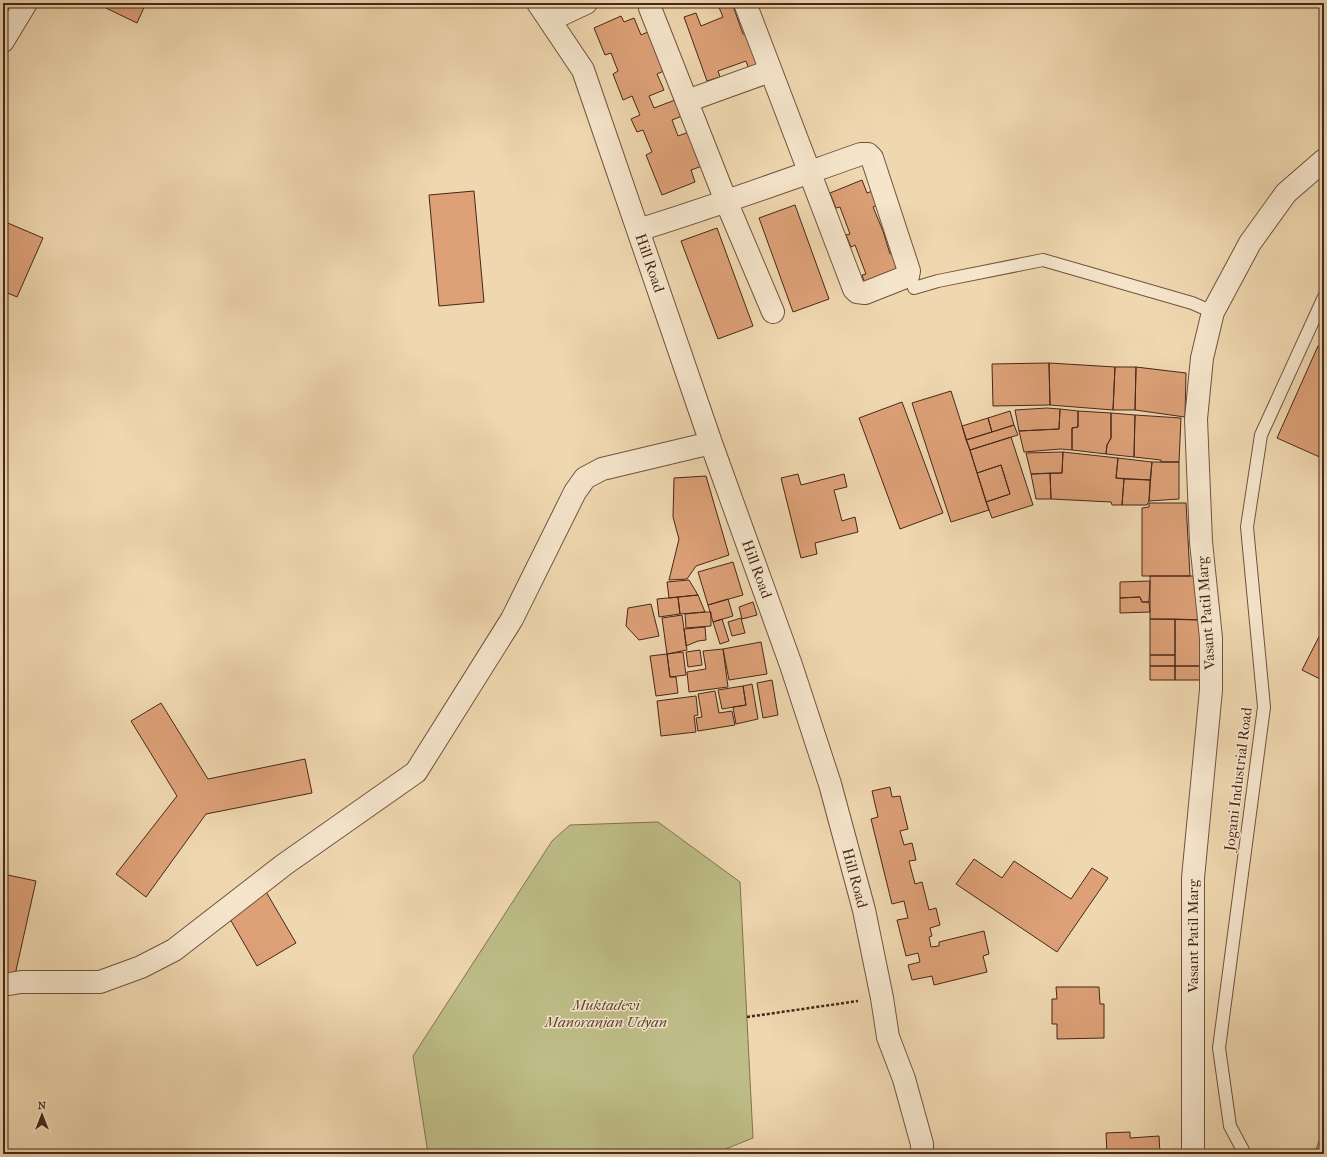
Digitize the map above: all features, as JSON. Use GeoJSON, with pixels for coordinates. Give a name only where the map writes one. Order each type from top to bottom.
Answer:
{"type":"FeatureCollection","features":[{"type":"Feature","properties":{"kind":"street"},"geometry":{"type":"LineString","coordinates":[[552,10],[586,3]]}},
{"type":"Feature","properties":{"kind":"street"},"geometry":{"type":"LineString","coordinates":[[650,3],[650,8],[726,201],[773,312]]}},
{"type":"Feature","properties":{"kind":"street"},"geometry":{"type":"LineString","coordinates":[[638,230],[809,173],[861,154],[868,154],[872,158],[909,271],[908,276],[865,293],[857,292],[854,288],[809,173],[745,3]]}},
{"type":"Feature","properties":{"kind":"street"},"geometry":{"type":"LineString","coordinates":[[3,41],[22,5]]}},
{"type":"Feature","properties":{"kind":"street","name":"Hill Road"},"geometry":{"type":"LineString","coordinates":[[552,10],[583,70],[711,443],[791,665],[830,784],[864,910],[882,998],[888,1037],[906,1086],[922,1144],[922,1154]]}},
{"type":"Feature","properties":{"kind":"street"},"geometry":{"type":"LineString","coordinates":[[687,101],[770,71]]}},
{"type":"Feature","properties":{"kind":"street","name":"Vasant Patil Marg"},"geometry":{"type":"LineString","coordinates":[[1193,1154],[1193,878],[1211,690],[1211,638],[1201,542],[1196,419],[1202,358],[1213,312],[1250,243],[1286,193],[1324,160]]}},
{"type":"Feature","properties":{"kind":"street"},"geometry":{"type":"LineString","coordinates":[[3,985],[21,982],[100,982],[141,967],[174,950],[285,864],[416,772],[512,619],[574,492],[585,478],[602,469],[711,443]]}},
{"type":"Feature","properties":{"kind":"lane"},"geometry":{"type":"LineString","coordinates":[[914,288],[938,281],[1043,260],[1192,303],[1213,312]]}},
{"type":"Feature","properties":{"kind":"lane","name":"Jogani Industrial Road"},"geometry":{"type":"LineString","coordinates":[[1245,1154],[1230,1126],[1219,1048],[1264,707],[1246,527],[1261,435],[1324,297]]}},
{"type":"Feature","properties":{"kind":"path"},"geometry":{"type":"LineString","coordinates":[[747,1018],[882,998]]}},
{"type":"Feature","properties":{"kind":"green space","name":"Muktadevi Manoranjan Udyan"},"geometry":{"type":"Polygon","coordinates":[[[658,822],[740,882],[753,1138],[713,1154],[428,1154],[413,1056],[552,841],[570,825],[658,822]]]}},
{"type":"Feature","properties":{"kind":"green space"},"geometry":{"type":"Polygon","coordinates":[[[1324,1129],[1324,1154],[1314,1154],[1324,1129]]]}},
{"type":"Feature","properties":{"kind":"building"},"geometry":{"type":"Polygon","coordinates":[[[108,3],[146,3],[137,23],[106,8],[108,3]]]}},
{"type":"Feature","properties":{"kind":"building"},"geometry":{"type":"Polygon","coordinates":[[[722,3],[732,3],[743,34],[748,33],[761,68],[750,72],[746,61],[718,71],[720,77],[707,81],[684,17],[696,13],[701,26],[723,17],[718,5],[722,3]]]}},
{"type":"Feature","properties":{"kind":"building"},"geometry":{"type":"Polygon","coordinates":[[[621,16],[624,22],[634,18],[641,35],[650,31],[666,70],[657,74],[664,90],[649,96],[654,108],[675,100],[682,116],[672,120],[678,136],[689,132],[702,166],[691,170],[695,182],[662,195],[646,155],[652,152],[643,130],[637,132],[631,119],[640,115],[632,96],[623,100],[613,74],[618,71],[611,53],[605,55],[594,28],[621,16]]]}},
{"type":"Feature","properties":{"kind":"building"},"geometry":{"type":"Polygon","coordinates":[[[862,180],[867,193],[875,190],[880,204],[873,207],[883,231],[890,254],[899,250],[904,262],[895,265],[900,277],[867,289],[862,275],[866,274],[855,245],[851,247],[846,235],[850,234],[840,207],[836,208],[830,193],[862,180]]]}},
{"type":"Feature","properties":{"kind":"building"},"geometry":{"type":"Polygon","coordinates":[[[474,191],[484,302],[439,306],[429,195],[474,191]]]}},
{"type":"Feature","properties":{"kind":"building"},"geometry":{"type":"Polygon","coordinates":[[[795,205],[829,299],[793,312],[759,218],[795,205]]]}},
{"type":"Feature","properties":{"kind":"building"},"geometry":{"type":"Polygon","coordinates":[[[3,221],[43,238],[17,297],[3,291],[3,221]]]}},
{"type":"Feature","properties":{"kind":"building"},"geometry":{"type":"Polygon","coordinates":[[[717,228],[753,326],[718,339],[681,241],[717,228]]]}},
{"type":"Feature","properties":{"kind":"building"},"geometry":{"type":"Polygon","coordinates":[[[1318,346],[1324,348],[1324,459],[1277,438],[1318,346]]]}},
{"type":"Feature","properties":{"kind":"building"},"geometry":{"type":"Polygon","coordinates":[[[1049,363],[1115,367],[1113,410],[1050,405],[1049,363]]]}},
{"type":"Feature","properties":{"kind":"building"},"geometry":{"type":"Polygon","coordinates":[[[1049,363],[1050,405],[993,406],[992,364],[1049,363]]]}},
{"type":"Feature","properties":{"kind":"building"},"geometry":{"type":"Polygon","coordinates":[[[1115,367],[1136,367],[1135,410],[1113,410],[1115,367]]]}},
{"type":"Feature","properties":{"kind":"building"},"geometry":{"type":"Polygon","coordinates":[[[1136,367],[1186,373],[1185,417],[1135,410],[1136,367]]]}},
{"type":"Feature","properties":{"kind":"building"},"geometry":{"type":"Polygon","coordinates":[[[951,391],[989,510],[951,522],[912,403],[951,391]]]}},
{"type":"Feature","properties":{"kind":"building"},"geometry":{"type":"Polygon","coordinates":[[[902,402],[943,513],[900,529],[859,418],[902,402]]]}},
{"type":"Feature","properties":{"kind":"building"},"geometry":{"type":"Polygon","coordinates":[[[1047,408],[1060,409],[1059,429],[1019,431],[1015,410],[1047,408]]]}},
{"type":"Feature","properties":{"kind":"building"},"geometry":{"type":"Polygon","coordinates":[[[1060,409],[1078,411],[1078,427],[1072,428],[1072,450],[1061,449],[1024,452],[1019,431],[1059,429],[1060,409]]]}},
{"type":"Feature","properties":{"kind":"building"},"geometry":{"type":"Polygon","coordinates":[[[1010,411],[1014,425],[992,432],[988,418],[1010,411]]]}},
{"type":"Feature","properties":{"kind":"building"},"geometry":{"type":"Polygon","coordinates":[[[1078,411],[1111,413],[1111,438],[1107,445],[1106,454],[1072,450],[1072,428],[1078,427],[1078,411]]]}},
{"type":"Feature","properties":{"kind":"building"},"geometry":{"type":"Polygon","coordinates":[[[1111,413],[1135,415],[1134,457],[1106,454],[1107,445],[1111,438],[1111,413]]]}},
{"type":"Feature","properties":{"kind":"building"},"geometry":{"type":"Polygon","coordinates":[[[1135,415],[1181,418],[1179,462],[1161,462],[1161,460],[1134,457],[1135,415]]]}},
{"type":"Feature","properties":{"kind":"building"},"geometry":{"type":"Polygon","coordinates":[[[988,418],[992,432],[966,440],[962,426],[988,418]]]}},
{"type":"Feature","properties":{"kind":"building"},"geometry":{"type":"Polygon","coordinates":[[[1014,425],[1018,435],[970,450],[966,440],[1014,425]]]}},
{"type":"Feature","properties":{"kind":"building"},"geometry":{"type":"Polygon","coordinates":[[[1011,437],[1033,505],[992,518],[986,502],[1010,494],[1001,465],[977,473],[970,450],[1011,437]]]}},
{"type":"Feature","properties":{"kind":"building"},"geometry":{"type":"Polygon","coordinates":[[[1063,452],[1062,473],[1031,474],[1026,453],[1063,452]]]}},
{"type":"Feature","properties":{"kind":"building"},"geometry":{"type":"Polygon","coordinates":[[[1063,452],[1118,458],[1116,478],[1124,479],[1122,505],[1112,505],[1111,502],[1051,499],[1050,473],[1062,473],[1063,452]]]}},
{"type":"Feature","properties":{"kind":"building"},"geometry":{"type":"Polygon","coordinates":[[[1118,458],[1152,462],[1150,480],[1116,478],[1118,458]]]}},
{"type":"Feature","properties":{"kind":"building"},"geometry":{"type":"Polygon","coordinates":[[[1152,462],[1179,462],[1179,499],[1149,501],[1152,462]]]}},
{"type":"Feature","properties":{"kind":"building"},"geometry":{"type":"Polygon","coordinates":[[[1001,465],[1010,494],[986,502],[977,473],[1001,465]]]}},
{"type":"Feature","properties":{"kind":"building"},"geometry":{"type":"Polygon","coordinates":[[[1050,473],[1051,499],[1036,499],[1031,474],[1050,473]]]}},
{"type":"Feature","properties":{"kind":"building"},"geometry":{"type":"Polygon","coordinates":[[[798,474],[801,485],[844,474],[847,487],[834,490],[842,521],[855,517],[858,532],[815,543],[817,554],[801,558],[781,478],[798,474]]]}},
{"type":"Feature","properties":{"kind":"building"},"geometry":{"type":"Polygon","coordinates":[[[706,476],[729,555],[696,566],[687,579],[669,580],[679,539],[673,517],[674,478],[706,476]]]}},
{"type":"Feature","properties":{"kind":"building"},"geometry":{"type":"Polygon","coordinates":[[[1124,479],[1150,480],[1149,501],[1147,505],[1122,505],[1124,479]]]}},
{"type":"Feature","properties":{"kind":"building"},"geometry":{"type":"Polygon","coordinates":[[[1149,503],[1186,503],[1190,576],[1142,576],[1142,508],[1149,507],[1149,503]]]}},
{"type":"Feature","properties":{"kind":"building"},"geometry":{"type":"Polygon","coordinates":[[[733,562],[743,595],[708,605],[698,572],[733,562]]]}},
{"type":"Feature","properties":{"kind":"building"},"geometry":{"type":"Polygon","coordinates":[[[1150,576],[1196,576],[1203,620],[1150,619],[1150,576]]]}},
{"type":"Feature","properties":{"kind":"building"},"geometry":{"type":"Polygon","coordinates":[[[689,580],[698,595],[669,598],[667,582],[689,580]]]}},
{"type":"Feature","properties":{"kind":"building"},"geometry":{"type":"Polygon","coordinates":[[[1150,581],[1149,602],[1142,602],[1140,597],[1120,598],[1120,582],[1150,581]]]}},
{"type":"Feature","properties":{"kind":"building"},"geometry":{"type":"Polygon","coordinates":[[[698,595],[705,612],[680,614],[678,597],[698,595]]]}},
{"type":"Feature","properties":{"kind":"building"},"geometry":{"type":"Polygon","coordinates":[[[678,597],[680,614],[659,617],[657,599],[678,597]]]}},
{"type":"Feature","properties":{"kind":"building"},"geometry":{"type":"Polygon","coordinates":[[[1140,597],[1142,602],[1149,602],[1150,612],[1120,613],[1120,598],[1140,597]]]}},
{"type":"Feature","properties":{"kind":"building"},"geometry":{"type":"Polygon","coordinates":[[[728,599],[733,616],[713,622],[708,605],[728,599]]]}},
{"type":"Feature","properties":{"kind":"building"},"geometry":{"type":"Polygon","coordinates":[[[753,602],[757,615],[742,619],[739,607],[753,602]]]}},
{"type":"Feature","properties":{"kind":"building"},"geometry":{"type":"Polygon","coordinates":[[[651,604],[659,636],[639,640],[626,626],[628,608],[651,604]]]}},
{"type":"Feature","properties":{"kind":"building"},"geometry":{"type":"Polygon","coordinates":[[[711,612],[711,626],[686,628],[685,614],[711,612]]]}},
{"type":"Feature","properties":{"kind":"building"},"geometry":{"type":"Polygon","coordinates":[[[682,615],[687,650],[667,654],[662,618],[682,615]]]}},
{"type":"Feature","properties":{"kind":"building"},"geometry":{"type":"Polygon","coordinates":[[[741,618],[745,633],[732,636],[728,622],[741,618]]]}},
{"type":"Feature","properties":{"kind":"building"},"geometry":{"type":"Polygon","coordinates":[[[722,619],[729,641],[720,644],[713,622],[722,619]]]}},
{"type":"Feature","properties":{"kind":"building"},"geometry":{"type":"Polygon","coordinates":[[[1150,619],[1175,619],[1175,655],[1150,655],[1150,619]]]}},
{"type":"Feature","properties":{"kind":"building"},"geometry":{"type":"Polygon","coordinates":[[[1175,619],[1203,620],[1203,666],[1175,666],[1175,619]]]}},
{"type":"Feature","properties":{"kind":"building"},"geometry":{"type":"Polygon","coordinates":[[[705,627],[706,640],[698,641],[686,646],[684,629],[705,627]]]}},
{"type":"Feature","properties":{"kind":"building"},"geometry":{"type":"Polygon","coordinates":[[[1324,627],[1324,681],[1302,670],[1324,627]]]}},
{"type":"Feature","properties":{"kind":"building"},"geometry":{"type":"Polygon","coordinates":[[[761,642],[767,674],[729,680],[723,649],[761,642]]]}},
{"type":"Feature","properties":{"kind":"building"},"geometry":{"type":"Polygon","coordinates":[[[723,649],[728,687],[689,692],[687,672],[706,669],[703,651],[723,649]]]}},
{"type":"Feature","properties":{"kind":"building"},"geometry":{"type":"Polygon","coordinates":[[[700,650],[702,665],[688,667],[686,652],[700,650]]]}},
{"type":"Feature","properties":{"kind":"building"},"geometry":{"type":"Polygon","coordinates":[[[683,652],[686,675],[670,677],[667,654],[683,652]]]}},
{"type":"Feature","properties":{"kind":"building"},"geometry":{"type":"Polygon","coordinates":[[[667,654],[670,677],[676,677],[678,693],[656,696],[650,656],[667,654]]]}},
{"type":"Feature","properties":{"kind":"building"},"geometry":{"type":"Polygon","coordinates":[[[1150,655],[1175,655],[1175,666],[1150,666],[1150,655]]]}},
{"type":"Feature","properties":{"kind":"building"},"geometry":{"type":"Polygon","coordinates":[[[1150,666],[1175,666],[1175,680],[1150,680],[1150,666]]]}},
{"type":"Feature","properties":{"kind":"building"},"geometry":{"type":"Polygon","coordinates":[[[1175,666],[1203,666],[1203,680],[1175,680],[1175,666]]]}},
{"type":"Feature","properties":{"kind":"building"},"geometry":{"type":"Polygon","coordinates":[[[772,680],[778,715],[763,718],[757,683],[772,680]]]}},
{"type":"Feature","properties":{"kind":"building"},"geometry":{"type":"Polygon","coordinates":[[[752,684],[758,719],[736,724],[733,707],[746,705],[743,686],[752,684]]]}},
{"type":"Feature","properties":{"kind":"building"},"geometry":{"type":"Polygon","coordinates":[[[743,686],[746,705],[722,709],[718,690],[743,686]]]}},
{"type":"Feature","properties":{"kind":"building"},"geometry":{"type":"Polygon","coordinates":[[[715,691],[719,713],[732,711],[735,725],[698,731],[696,718],[702,717],[698,694],[715,691]]]}},
{"type":"Feature","properties":{"kind":"building"},"geometry":{"type":"Polygon","coordinates":[[[696,696],[698,715],[694,716],[696,732],[661,736],[657,701],[696,696]]]}},
{"type":"Feature","properties":{"kind":"building"},"geometry":{"type":"Polygon","coordinates":[[[161,703],[208,779],[305,759],[312,793],[206,814],[146,897],[116,874],[177,796],[131,721],[161,703]]]}},
{"type":"Feature","properties":{"kind":"building"},"geometry":{"type":"Polygon","coordinates":[[[890,787],[892,797],[900,796],[908,829],[900,831],[904,845],[912,843],[916,860],[909,861],[915,884],[922,882],[929,910],[936,908],[940,925],[930,928],[932,936],[929,937],[931,947],[939,946],[939,942],[984,931],[989,954],[983,956],[987,972],[934,985],[932,976],[912,980],[908,965],[920,962],[918,953],[906,956],[897,920],[908,918],[904,901],[892,904],[871,819],[878,817],[872,791],[890,787]]]}},
{"type":"Feature","properties":{"kind":"building"},"geometry":{"type":"Polygon","coordinates":[[[974,859],[1002,878],[1014,861],[1071,899],[1092,868],[1108,878],[1057,952],[956,884],[974,859]]]}},
{"type":"Feature","properties":{"kind":"building"},"geometry":{"type":"Polygon","coordinates":[[[3,874],[36,881],[15,975],[3,972],[3,874]]]}},
{"type":"Feature","properties":{"kind":"building"},"geometry":{"type":"Polygon","coordinates":[[[265,890],[296,943],[257,966],[226,912],[265,890]]]}},
{"type":"Feature","properties":{"kind":"building"},"geometry":{"type":"Polygon","coordinates":[[[1056,987],[1099,987],[1100,1004],[1104,1004],[1104,1038],[1057,1039],[1057,1024],[1052,1024],[1052,999],[1057,999],[1056,987]]]}},
{"type":"Feature","properties":{"kind":"building"},"geometry":{"type":"Polygon","coordinates":[[[1130,1132],[1130,1138],[1159,1136],[1160,1154],[1126,1154],[1126,1151],[1107,1154],[1106,1133],[1130,1132]]]}}]}
